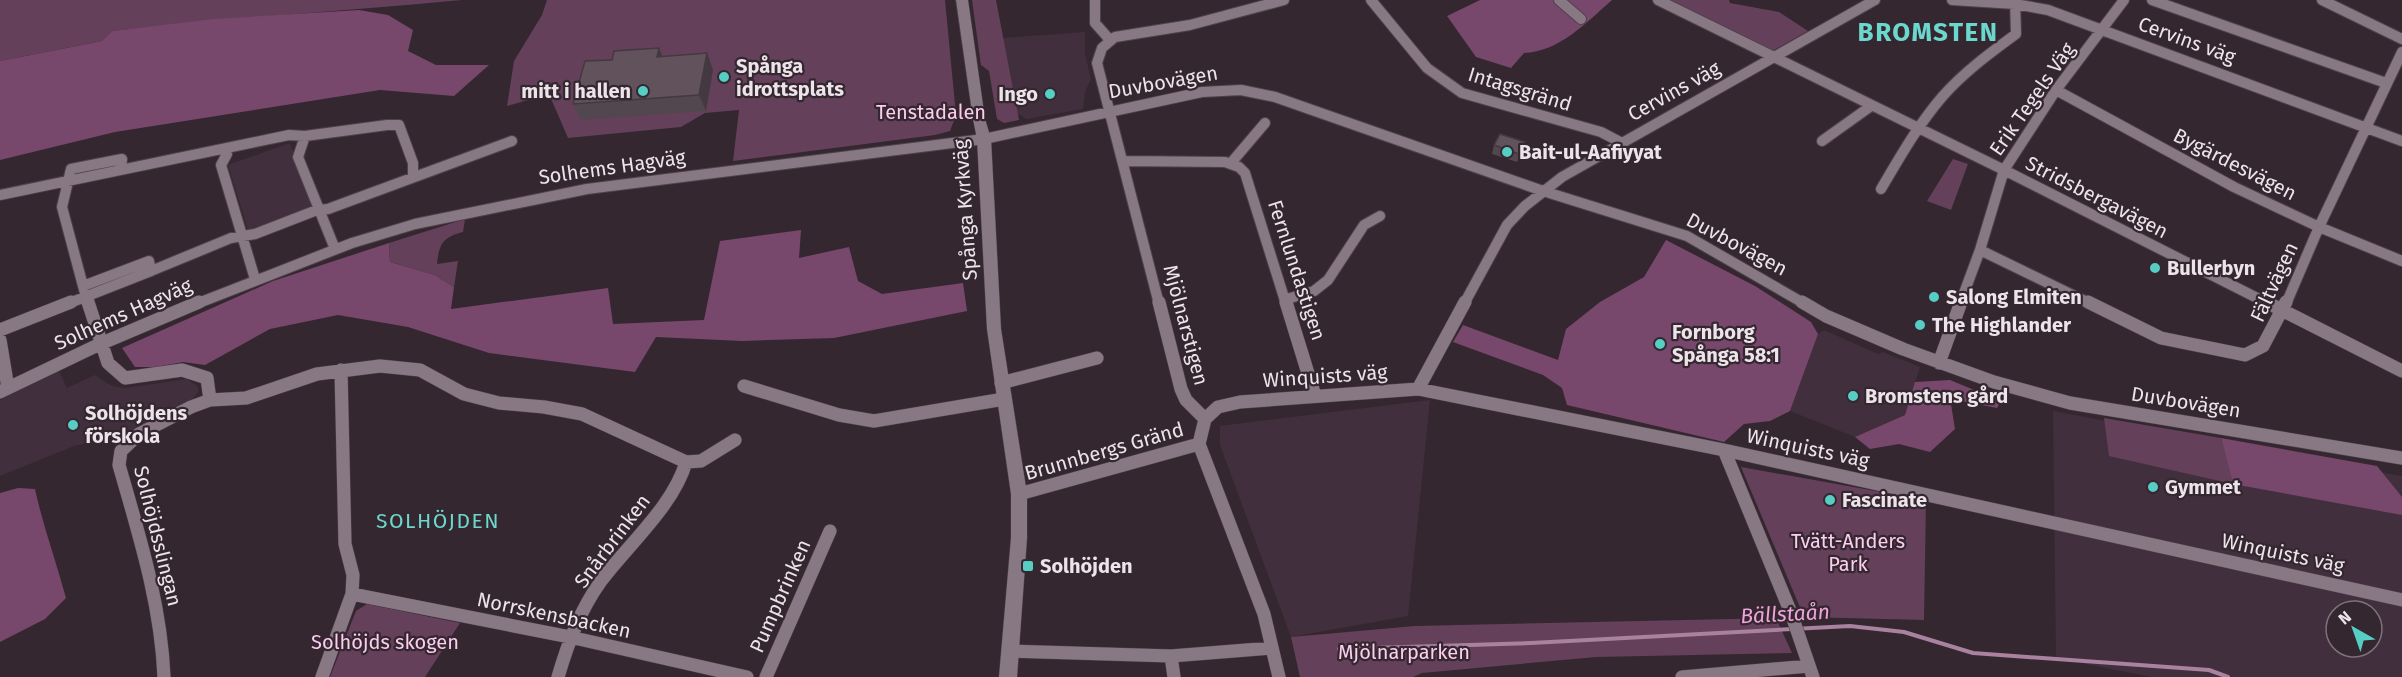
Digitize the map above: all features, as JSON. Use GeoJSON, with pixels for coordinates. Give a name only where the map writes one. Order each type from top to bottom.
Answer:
{"type":"FeatureCollection","features":[{"type":"Feature","properties":{"kind":"street","name":"Spånga Kyrkväg"},"geometry":{"type":"LineString","coordinates":[[962,0],[979,119],[984,139],[994,329],[1019,494],[1008,677]]}},
{"type":"Feature","properties":{"kind":"street"},"geometry":{"type":"LineString","coordinates":[[1095,0],[1093,21],[1098,30],[1110,39],[1175,28],[1284,0]]}},
{"type":"Feature","properties":{"kind":"street","name":"Intagsgränd"},"geometry":{"type":"LineString","coordinates":[[1371,0],[1427,68],[1462,93],[1600,132],[1622,143]]}},
{"type":"Feature","properties":{"kind":"street"},"geometry":{"type":"LineString","coordinates":[[1559,0],[1581,19]]}},
{"type":"Feature","properties":{"kind":"street","name":"Stridsbergavägen"},"geometry":{"type":"LineString","coordinates":[[1658,0],[2004,170],[2402,371]]}},
{"type":"Feature","properties":{"kind":"street","name":"Cervins väg"},"geometry":{"type":"LineString","coordinates":[[1418,389],[1508,225],[1525,206],[1562,177],[1875,0]]}},
{"type":"Feature","properties":{"kind":"street","name":"Cervins väg"},"geometry":{"type":"LineString","coordinates":[[1952,0],[2015,2],[2048,10],[2402,141]]}},
{"type":"Feature","properties":{"kind":"street","name":"Erik Tegels Väg"},"geometry":{"type":"LineString","coordinates":[[1939,363],[1980,250],[2004,170],[2056,90],[2124,0]]}},
{"type":"Feature","properties":{"kind":"street"},"geometry":{"type":"LineString","coordinates":[[2152,0],[2386,83]]}},
{"type":"Feature","properties":{"kind":"street"},"geometry":{"type":"LineString","coordinates":[[2322,0],[2402,39]]}},
{"type":"Feature","properties":{"kind":"street"},"geometry":{"type":"LineString","coordinates":[[1881,189],[1919,128],[1942,97],[1987,55],[2016,34],[2015,2]]}},
{"type":"Feature","properties":{"kind":"street","name":"Mjölnarstigen"},"geometry":{"type":"LineString","coordinates":[[1110,39],[1098,53],[1097,63],[1181,389],[1186,400],[1205,419]]}},
{"type":"Feature","properties":{"kind":"street","name":"Fältvägen"},"geometry":{"type":"LineString","coordinates":[[1980,250],[2162,338],[2245,355],[2263,346],[2282,312],[2319,227],[2402,52]]}},
{"type":"Feature","properties":{"kind":"street","name":"Duvbovägen"},"geometry":{"type":"LineString","coordinates":[[984,139],[1203,92],[1241,90],[1275,97],[1543,191],[1687,236],[1826,316],[1939,363],[1994,382],[2070,403],[2402,458]]}},
{"type":"Feature","properties":{"kind":"street","name":"Bygärdesvägen"},"geometry":{"type":"LineString","coordinates":[[2056,90],[2234,187],[2319,227],[2402,261]]}},
{"type":"Feature","properties":{"kind":"street"},"geometry":{"type":"LineString","coordinates":[[1822,141],[1871,106]]}},
{"type":"Feature","properties":{"kind":"street"},"geometry":{"type":"LineString","coordinates":[[1124,161],[1231,163],[1265,123]]}},
{"type":"Feature","properties":{"kind":"street"},"geometry":{"type":"LineString","coordinates":[[210,400],[207,378],[182,370],[125,378],[108,363],[84,291],[62,207],[71,169],[122,159],[121,170],[290,135],[305,136],[399,125],[415,165],[413,176]]}},
{"type":"Feature","properties":{"kind":"street"},"geometry":{"type":"LineString","coordinates":[[305,136],[298,157],[317,210],[335,249]]}},
{"type":"Feature","properties":{"kind":"street","name":"Solhems Hagväg"},"geometry":{"type":"LineString","coordinates":[[0,340],[4,390],[100,344],[255,279],[335,249],[415,224],[587,189],[984,139]]}},
{"type":"Feature","properties":{"kind":"street"},"geometry":{"type":"LineString","coordinates":[[0,330],[84,291],[151,271],[231,238],[243,236],[317,210],[328,209],[512,141]]}},
{"type":"Feature","properties":{"kind":"street"},"geometry":{"type":"LineString","coordinates":[[227,154],[221,165],[255,279]]}},
{"type":"Feature","properties":{"kind":"street","name":"Fernlundastigen"},"geometry":{"type":"LineString","coordinates":[[1231,163],[1245,173],[1287,299],[1315,396]]}},
{"type":"Feature","properties":{"kind":"street"},"geometry":{"type":"LineString","coordinates":[[0,195],[68,182]]}},
{"type":"Feature","properties":{"kind":"street"},"geometry":{"type":"LineString","coordinates":[[1287,299],[1314,291],[1328,280],[1364,225],[1380,216]]}},
{"type":"Feature","properties":{"kind":"street"},"geometry":{"type":"LineString","coordinates":[[744,386],[839,415],[874,421],[1003,391],[1097,358]]}},
{"type":"Feature","properties":{"kind":"street","name":"Solhöjdsslingan"},"geometry":{"type":"LineString","coordinates":[[165,677],[164,650],[157,604],[119,465],[121,451],[139,434],[191,407],[210,400],[246,398],[317,374],[341,370],[380,366],[420,370],[464,394],[499,403],[544,407],[582,414],[686,462]]}},
{"type":"Feature","properties":{"kind":"street"},"geometry":{"type":"LineString","coordinates":[[322,677],[352,594],[353,575],[345,544],[341,370]]}},
{"type":"Feature","properties":{"kind":"street","name":"Winquists väg"},"geometry":{"type":"LineString","coordinates":[[1205,419],[1218,407],[1240,402],[1418,389],[1724,450],[2402,600]]}},
{"type":"Feature","properties":{"kind":"street"},"geometry":{"type":"LineString","coordinates":[[1205,419],[1199,444],[1264,614],[1279,677]]}},
{"type":"Feature","properties":{"kind":"street"},"geometry":{"type":"LineString","coordinates":[[686,462],[701,461],[735,440]]}},
{"type":"Feature","properties":{"kind":"street","name":"Brunnbergs Gränd"},"geometry":{"type":"LineString","coordinates":[[1019,494],[1199,444]]}},
{"type":"Feature","properties":{"kind":"street"},"geometry":{"type":"LineString","coordinates":[[1682,677],[1811,672],[1791,614],[1724,450]]}},
{"type":"Feature","properties":{"kind":"street","name":"Snårbrinken"},"geometry":{"type":"LineString","coordinates":[[558,677],[570,637],[600,583],[669,497],[683,473],[686,462]]}},
{"type":"Feature","properties":{"kind":"street","name":"Pumpbrinken"},"geometry":{"type":"LineString","coordinates":[[766,677],[830,531]]}},
{"type":"Feature","properties":{"kind":"street","name":"Norrskensbacken"},"geometry":{"type":"LineString","coordinates":[[352,594],[570,637],[747,677]]}},
{"type":"Feature","properties":{"kind":"street"},"geometry":{"type":"LineString","coordinates":[[1010,651],[1171,656],[1272,648]]}},
{"type":"Feature","properties":{"kind":"street"},"geometry":{"type":"LineString","coordinates":[[1171,656],[1174,677]]}},
{"type":"Feature","properties":{"kind":"shaded area"},"geometry":{"type":"Polygon","coordinates":[[[1480,0],[1612,0],[1561,42],[1524,53],[1511,68],[1476,57],[1447,16],[1480,0]]]}},
{"type":"Feature","properties":{"kind":"shaded area"},"geometry":{"type":"Polygon","coordinates":[[[359,10],[388,15],[413,30],[408,51],[436,65],[489,65],[454,96],[380,90],[115,132],[0,160],[0,61],[102,41],[112,31],[214,19],[359,10]]]}},
{"type":"Feature","properties":{"kind":"shaded area"},"geometry":{"type":"Polygon","coordinates":[[[1085,32],[1085,54],[1091,79],[1085,92],[1083,109],[1026,119],[1017,113],[1003,38],[1085,32]]]}},
{"type":"Feature","properties":{"kind":"shaded area"},"geometry":{"type":"Polygon","coordinates":[[[290,143],[314,209],[249,233],[228,165],[290,143]]]}},
{"type":"Feature","properties":{"kind":"shaded area"},"geometry":{"type":"Polygon","coordinates":[[[801,230],[799,258],[849,247],[858,281],[882,294],[963,283],[967,311],[834,338],[742,341],[656,337],[635,372],[489,353],[408,327],[338,315],[270,329],[205,365],[183,362],[156,367],[135,367],[122,348],[273,281],[389,243],[390,262],[435,275],[454,287],[451,309],[608,288],[613,324],[704,320],[720,241],[801,230]]]}},
{"type":"Feature","properties":{"kind":"shaded area"},"geometry":{"type":"Polygon","coordinates":[[[1666,240],[1755,286],[1811,322],[1818,334],[1790,411],[1770,421],[1744,424],[1724,442],[1567,405],[1562,388],[1543,375],[1453,342],[1463,325],[1558,360],[1566,329],[1600,302],[1644,277],[1666,240]]]}},
{"type":"Feature","properties":{"kind":"shaded area","name":"Bromstens gård"},"geometry":{"type":"Polygon","coordinates":[[[1824,330],[1878,354],[1883,352],[1920,367],[1905,415],[1855,437],[1790,411],[1818,334],[1824,330]]]}},
{"type":"Feature","properties":{"kind":"shaded area","name":"Solhöjdens förskola"},"geometry":{"type":"Polygon","coordinates":[[[59,371],[67,388],[95,375],[112,386],[126,388],[187,379],[197,386],[199,391],[189,403],[133,433],[74,446],[0,476],[0,400],[59,371]]]}},
{"type":"Feature","properties":{"kind":"shaded area"},"geometry":{"type":"Polygon","coordinates":[[[1950,380],[2001,401],[1997,408],[1961,401],[1951,404],[1955,429],[1930,452],[1899,444],[1870,449],[1855,437],[1905,415],[1915,382],[1950,380]]]}},
{"type":"Feature","properties":{"kind":"shaded area"},"geometry":{"type":"Polygon","coordinates":[[[1430,400],[1408,616],[1291,637],[1220,445],[1220,426],[1430,400]]]}},
{"type":"Feature","properties":{"kind":"shaded area"},"geometry":{"type":"Polygon","coordinates":[[[2053,411],[2402,476],[2402,677],[2151,677],[2056,658],[2053,411]]]}},
{"type":"Feature","properties":{"kind":"shaded area"},"geometry":{"type":"Polygon","coordinates":[[[2221,438],[2377,466],[2402,497],[2402,515],[2233,484],[2221,438]]]}},
{"type":"Feature","properties":{"kind":"shaded area"},"geometry":{"type":"Polygon","coordinates":[[[18,488],[35,489],[66,598],[45,619],[0,642],[0,493],[18,488]]]}},
{"type":"Feature","properties":{"kind":"green space"},"geometry":{"type":"Polygon","coordinates":[[[0,0],[462,0],[112,31],[102,41],[0,61],[0,0]]]}},
{"type":"Feature","properties":{"kind":"green space","name":"Spånga idrottsplats"},"geometry":{"type":"Polygon","coordinates":[[[547,0],[945,0],[956,115],[950,131],[935,135],[733,161],[739,110],[705,113],[681,127],[568,138],[549,94],[507,106],[514,61],[542,15],[547,0]]]}},
{"type":"Feature","properties":{"kind":"green space"},"geometry":{"type":"Polygon","coordinates":[[[972,0],[996,0],[1019,120],[1004,123],[997,119],[989,71],[981,65],[972,0]]]}},
{"type":"Feature","properties":{"kind":"green space"},"geometry":{"type":"Polygon","coordinates":[[[1666,0],[1729,0],[1730,3],[1779,12],[1808,31],[1774,50],[1762,49],[1666,0]]]}},
{"type":"Feature","properties":{"kind":"green space"},"geometry":{"type":"Polygon","coordinates":[[[1953,159],[1968,164],[1951,210],[1927,201],[1953,159]]]}},
{"type":"Feature","properties":{"kind":"green space"},"geometry":{"type":"Polygon","coordinates":[[[465,219],[463,232],[443,242],[438,257],[437,264],[458,261],[454,287],[435,275],[390,262],[389,243],[465,219]]]}},
{"type":"Feature","properties":{"kind":"green space"},"geometry":{"type":"Polygon","coordinates":[[[2104,418],[2221,438],[2233,484],[2109,456],[2104,418]]]}},
{"type":"Feature","properties":{"kind":"green space","name":"Tvätt-Anders Park"},"geometry":{"type":"Polygon","coordinates":[[[1741,467],[1926,500],[1924,620],[1804,617],[1741,467]]]}},
{"type":"Feature","properties":{"kind":"green space","name":"Solhöjds skogen"},"geometry":{"type":"Polygon","coordinates":[[[367,604],[460,623],[425,677],[330,677],[356,611],[367,604]]]}},
{"type":"Feature","properties":{"kind":"green space","name":"Mjölnarparken"},"geometry":{"type":"Polygon","coordinates":[[[1776,618],[1792,653],[1596,657],[1422,673],[1413,677],[1300,677],[1291,637],[1415,626],[1776,618]]]}},
{"type":"Feature","properties":{"kind":"building"},"geometry":{"type":"Polygon","coordinates":[[[659,48],[657,57],[707,53],[699,95],[573,104],[585,61],[612,60],[614,51],[659,48]]]}},
{"type":"Feature","properties":{"kind":"building"},"geometry":{"type":"Polygon","coordinates":[[[1500,134],[1525,142],[1519,154],[1494,145],[1500,134]]]}},
{"type":"Feature","properties":{"kind":"waterway","name":"Bällstaån"},"geometry":{"type":"LineString","coordinates":[[1339,649],[1531,643],[1850,626],[1904,632],[1973,653],[2209,670],[2228,677]]}},
{"type":"Feature","properties":{"kind":"place","name":"Spånga idrottsplats"},"geometry":{"type":"Point","coordinates":[724,77]}},
{"type":"Feature","properties":{"kind":"place","name":"mitt i hallen"},"geometry":{"type":"Point","coordinates":[643,91]}},
{"type":"Feature","properties":{"kind":"place","name":"Ingo"},"geometry":{"type":"Point","coordinates":[1050,94]}},
{"type":"Feature","properties":{"kind":"place","name":"Bait-ul-Aafiyyat"},"geometry":{"type":"Point","coordinates":[1507,152]}},
{"type":"Feature","properties":{"kind":"place","name":"Bullerbyn"},"geometry":{"type":"Point","coordinates":[2155,268]}},
{"type":"Feature","properties":{"kind":"place","name":"Salong Elmiten"},"geometry":{"type":"Point","coordinates":[1934,297]}},
{"type":"Feature","properties":{"kind":"place","name":"The Highlander"},"geometry":{"type":"Point","coordinates":[1920,325]}},
{"type":"Feature","properties":{"kind":"place","name":"Fornborg Spånga 58:1"},"geometry":{"type":"Point","coordinates":[1660,344]}},
{"type":"Feature","properties":{"kind":"place","name":"Bromstens gård"},"geometry":{"type":"Point","coordinates":[1853,396]}},
{"type":"Feature","properties":{"kind":"place","name":"Solhöjdens förskola"},"geometry":{"type":"Point","coordinates":[73,425]}},
{"type":"Feature","properties":{"kind":"place","name":"Gymmet"},"geometry":{"type":"Point","coordinates":[2153,487]}},
{"type":"Feature","properties":{"kind":"place","name":"Fascinate"},"geometry":{"type":"Point","coordinates":[1830,500]}},
{"type":"Feature","properties":{"kind":"place","name":"Solhöjden"},"geometry":{"type":"Point","coordinates":[1028,566]}},
{"type":"Feature","properties":{"kind":"district","name":"BROMSTEN"},"geometry":{"type":"Point","coordinates":[1928,32]}},
{"type":"Feature","properties":{"kind":"district","name":"SOLHÖJDEN"},"geometry":{"type":"Point","coordinates":[438,521]}},
{"type":"Feature","properties":{"kind":"park label","name":"Tenstadalen"},"geometry":{"type":"Point","coordinates":[931,112]}}]}
